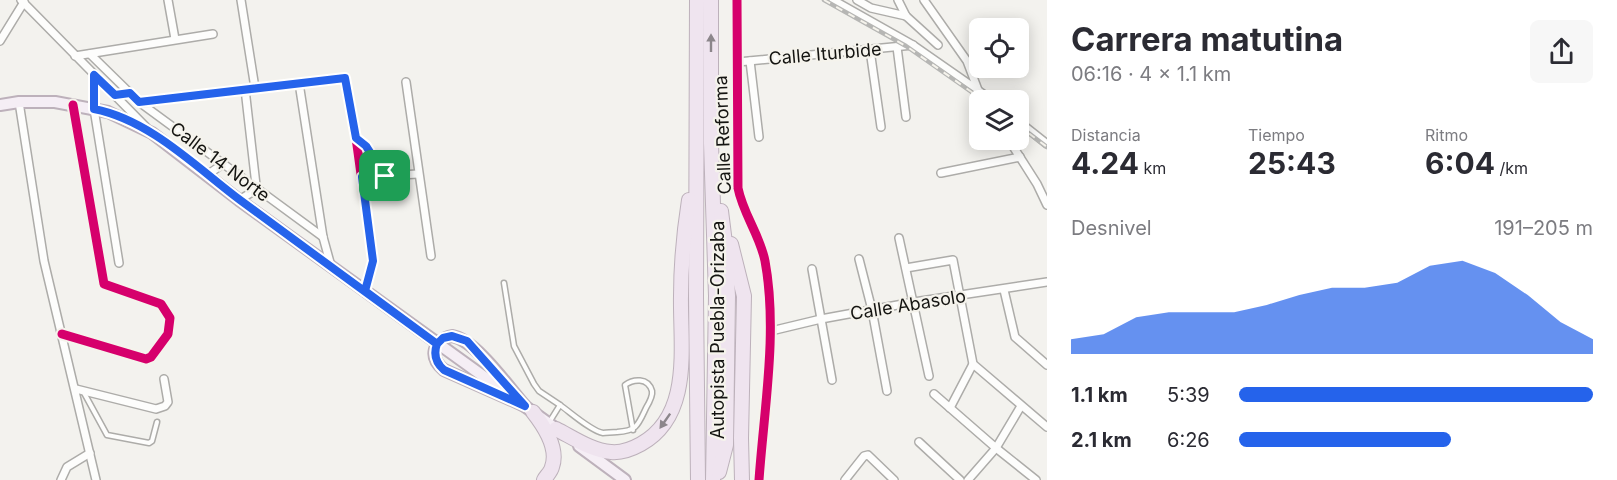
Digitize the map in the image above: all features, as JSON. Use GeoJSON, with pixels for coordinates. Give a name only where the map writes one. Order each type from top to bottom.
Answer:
{"type":"FeatureCollection","features":[{"type":"Feature","properties":{"kind":"highway","name":"Autopista Puebla-Orizaba"},"geometry":{"type":"LineString","coordinates":[[697,0],[698,480]]}},
{"type":"Feature","properties":{"kind":"highway","name":"Autopista Puebla-Orizaba"},"geometry":{"type":"LineString","coordinates":[[711,0],[711,143],[716,296],[715,480]]}},
{"type":"Feature","properties":{"kind":"highway","name":"Autopista Puebla-Orizaba"},"geometry":{"type":"LineString","coordinates":[[697,123],[705,181],[710,367],[698,458]]}},
{"type":"Feature","properties":{"kind":"highway"},"geometry":{"type":"LineString","coordinates":[[552,426],[596,449],[616,453],[627,451],[645,442],[659,430],[671,414],[679,392],[682,366],[683,243],[697,123]]}},
{"type":"Feature","properties":{"kind":"highway","name":"Autopista Puebla-Orizaba"},"geometry":{"type":"LineString","coordinates":[[711,143],[731,241],[736,296],[735,374],[726,445],[715,480]]}},
{"type":"Feature","properties":{"kind":"highway","name":"Autopista Puebla-Orizaba"},"geometry":{"type":"LineString","coordinates":[[711,143],[726,253],[728,296],[726,445]]}},
{"type":"Feature","properties":{"kind":"highway"},"geometry":{"type":"LineString","coordinates":[[731,241],[744,296],[742,480]]}},
{"type":"Feature","properties":{"kind":"highway"},"geometry":{"type":"LineString","coordinates":[[529,409],[546,430],[553,454],[552,467],[544,480]]}},
{"type":"Feature","properties":{"kind":"main road"},"geometry":{"type":"LineString","coordinates":[[0,105],[19,102],[55,102],[74,105],[108,112],[152,133],[239,200],[625,480]]}},
{"type":"Feature","properties":{"kind":"main road"},"geometry":{"type":"LineString","coordinates":[[452,336],[467,341],[529,409],[444,370],[435,358],[437,344],[443,338],[452,336]]}},
{"type":"Feature","properties":{"kind":"street"},"geometry":{"type":"LineString","coordinates":[[168,0],[175,39]]}},
{"type":"Feature","properties":{"kind":"street"},"geometry":{"type":"LineString","coordinates":[[241,0],[255,88]]}},
{"type":"Feature","properties":{"kind":"street","name":"Calle Reforma"},"geometry":{"type":"LineString","coordinates":[[737,0],[738,188],[765,258],[771,331],[759,480]]}},
{"type":"Feature","properties":{"kind":"street"},"geometry":{"type":"LineString","coordinates":[[833,0],[913,45],[976,90]]}},
{"type":"Feature","properties":{"kind":"street"},"geometry":{"type":"LineString","coordinates":[[857,0],[872,8],[906,16]]}},
{"type":"Feature","properties":{"kind":"street"},"geometry":{"type":"LineString","coordinates":[[898,0],[906,16],[938,45]]}},
{"type":"Feature","properties":{"kind":"street"},"geometry":{"type":"LineString","coordinates":[[924,0],[967,61],[978,90]]}},
{"type":"Feature","properties":{"kind":"street"},"geometry":{"type":"LineString","coordinates":[[0,41],[22,1],[152,133]]}},
{"type":"Feature","properties":{"kind":"street"},"geometry":{"type":"LineString","coordinates":[[75,56],[213,34]]}},
{"type":"Feature","properties":{"kind":"street","name":"Calle Iturbide"},"geometry":{"type":"LineString","coordinates":[[738,62],[913,45]]}},
{"type":"Feature","properties":{"kind":"street"},"geometry":{"type":"LineString","coordinates":[[897,47],[906,117]]}},
{"type":"Feature","properties":{"kind":"street"},"geometry":{"type":"LineString","coordinates":[[870,50],[881,128]]}},
{"type":"Feature","properties":{"kind":"street"},"geometry":{"type":"LineString","coordinates":[[90,54],[139,102]]}},
{"type":"Feature","properties":{"kind":"street"},"geometry":{"type":"LineString","coordinates":[[750,61],[759,137]]}},
{"type":"Feature","properties":{"kind":"street"},"geometry":{"type":"LineString","coordinates":[[94,75],[94,109],[119,263]]}},
{"type":"Feature","properties":{"kind":"street","name":"Calle 14 Norte"},"geometry":{"type":"LineString","coordinates":[[139,102],[345,78],[356,138]]}},
{"type":"Feature","properties":{"kind":"street"},"geometry":{"type":"LineString","coordinates":[[406,82],[431,256]]}},
{"type":"Feature","properties":{"kind":"street"},"geometry":{"type":"LineString","coordinates":[[299,83],[323,237],[331,267]]}},
{"type":"Feature","properties":{"kind":"street"},"geometry":{"type":"LineString","coordinates":[[239,200],[256,189],[245,89]]}},
{"type":"Feature","properties":{"kind":"street"},"geometry":{"type":"LineString","coordinates":[[115,95],[130,93]]}},
{"type":"Feature","properties":{"kind":"street"},"geometry":{"type":"LineString","coordinates":[[19,102],[44,261],[62,334],[79,389],[96,480]]}},
{"type":"Feature","properties":{"kind":"street","name":"Calle 14 Norte"},"geometry":{"type":"LineString","coordinates":[[139,102],[323,237]]}},
{"type":"Feature","properties":{"kind":"street"},"geometry":{"type":"LineString","coordinates":[[62,334],[146,359],[152,357],[168,334],[170,318],[161,304],[104,284],[74,105]]}},
{"type":"Feature","properties":{"kind":"street"},"geometry":{"type":"LineString","coordinates":[[1029,130],[1047,144]]}},
{"type":"Feature","properties":{"kind":"street"},"geometry":{"type":"LineString","coordinates":[[356,138],[366,146],[385,176]]}},
{"type":"Feature","properties":{"kind":"street"},"geometry":{"type":"LineString","coordinates":[[356,138],[373,261],[365,291]]}},
{"type":"Feature","properties":{"kind":"street"},"geometry":{"type":"LineString","coordinates":[[1015,150],[1047,205]]}},
{"type":"Feature","properties":{"kind":"street"},"geometry":{"type":"LineString","coordinates":[[941,173],[1020,157]]}},
{"type":"Feature","properties":{"kind":"street"},"geometry":{"type":"LineString","coordinates":[[207,175],[223,164]]}},
{"type":"Feature","properties":{"kind":"street"},"geometry":{"type":"LineString","coordinates":[[362,177],[418,174]]}},
{"type":"Feature","properties":{"kind":"street"},"geometry":{"type":"LineString","coordinates":[[898,238],[929,376]]}},
{"type":"Feature","properties":{"kind":"street"},"geometry":{"type":"LineString","coordinates":[[859,259],[872,310],[887,391]]}},
{"type":"Feature","properties":{"kind":"street"},"geometry":{"type":"LineString","coordinates":[[906,267],[953,260],[969,353],[973,364],[1047,427]]}},
{"type":"Feature","properties":{"kind":"street"},"geometry":{"type":"LineString","coordinates":[[812,269],[832,380]]}},
{"type":"Feature","properties":{"kind":"street","name":"Calle Abasolo"},"geometry":{"type":"LineString","coordinates":[[771,331],[821,319],[914,302],[1047,282]]}},
{"type":"Feature","properties":{"kind":"street"},"geometry":{"type":"LineString","coordinates":[[1004,290],[1015,337],[1047,365]]}},
{"type":"Feature","properties":{"kind":"street"},"geometry":{"type":"LineString","coordinates":[[951,408],[973,364]]}},
{"type":"Feature","properties":{"kind":"street"},"geometry":{"type":"LineString","coordinates":[[79,389],[156,409],[165,406],[168,402],[164,379]]}},
{"type":"Feature","properties":{"kind":"street"},"geometry":{"type":"LineString","coordinates":[[934,394],[1036,480]]}},
{"type":"Feature","properties":{"kind":"street"},"geometry":{"type":"LineString","coordinates":[[968,480],[996,448],[1021,406]]}},
{"type":"Feature","properties":{"kind":"street"},"geometry":{"type":"LineString","coordinates":[[919,442],[960,480]]}},
{"type":"Feature","properties":{"kind":"street"},"geometry":{"type":"LineString","coordinates":[[61,480],[67,467],[90,453]]}},
{"type":"Feature","properties":{"kind":"street"},"geometry":{"type":"LineString","coordinates":[[845,480],[864,456],[868,455],[894,480]]}},
{"type":"Feature","properties":{"kind":"lane"},"geometry":{"type":"LineString","coordinates":[[504,283],[514,346],[539,391],[602,433],[633,430],[638,425],[652,391],[649,385],[638,380],[625,385],[633,430]]}},
{"type":"Feature","properties":{"kind":"lane"},"geometry":{"type":"LineString","coordinates":[[79,389],[107,435],[150,443],[157,422]]}},
{"type":"Feature","properties":{"kind":"lane"},"geometry":{"type":"LineString","coordinates":[[552,426],[560,405]]}},
{"type":"Feature","properties":{"kind":"railway"},"geometry":{"type":"LineString","coordinates":[[824,0],[906,46],[969,90]]}},
{"type":"Feature","properties":{"kind":"railway"},"geometry":{"type":"LineString","coordinates":[[1029,133],[1047,147]]}},
{"type":"Feature","properties":{"kind":"cycle path"},"geometry":{"type":"LineString","coordinates":[[737,0],[738,188],[740,198],[763,251],[769,288],[769,370],[759,480]]}},
{"type":"Feature","properties":{"kind":"cycle path"},"geometry":{"type":"LineString","coordinates":[[139,102],[345,78],[373,261],[365,291]]}},
{"type":"Feature","properties":{"kind":"cycle path"},"geometry":{"type":"LineString","coordinates":[[62,334],[146,359],[151,357],[168,334],[170,318],[161,304],[104,284],[73,105]]}},
{"type":"Feature","properties":{"kind":"route"},"geometry":{"type":"LineString","coordinates":[[385,176],[362,177],[373,261],[365,291],[437,344],[439,340],[452,336],[467,341],[525,406],[444,370],[435,358],[437,344],[239,200],[152,133],[108,112],[94,109],[94,75],[115,95],[130,93],[139,102],[345,78],[356,138],[366,146],[385,176]]}}]}
